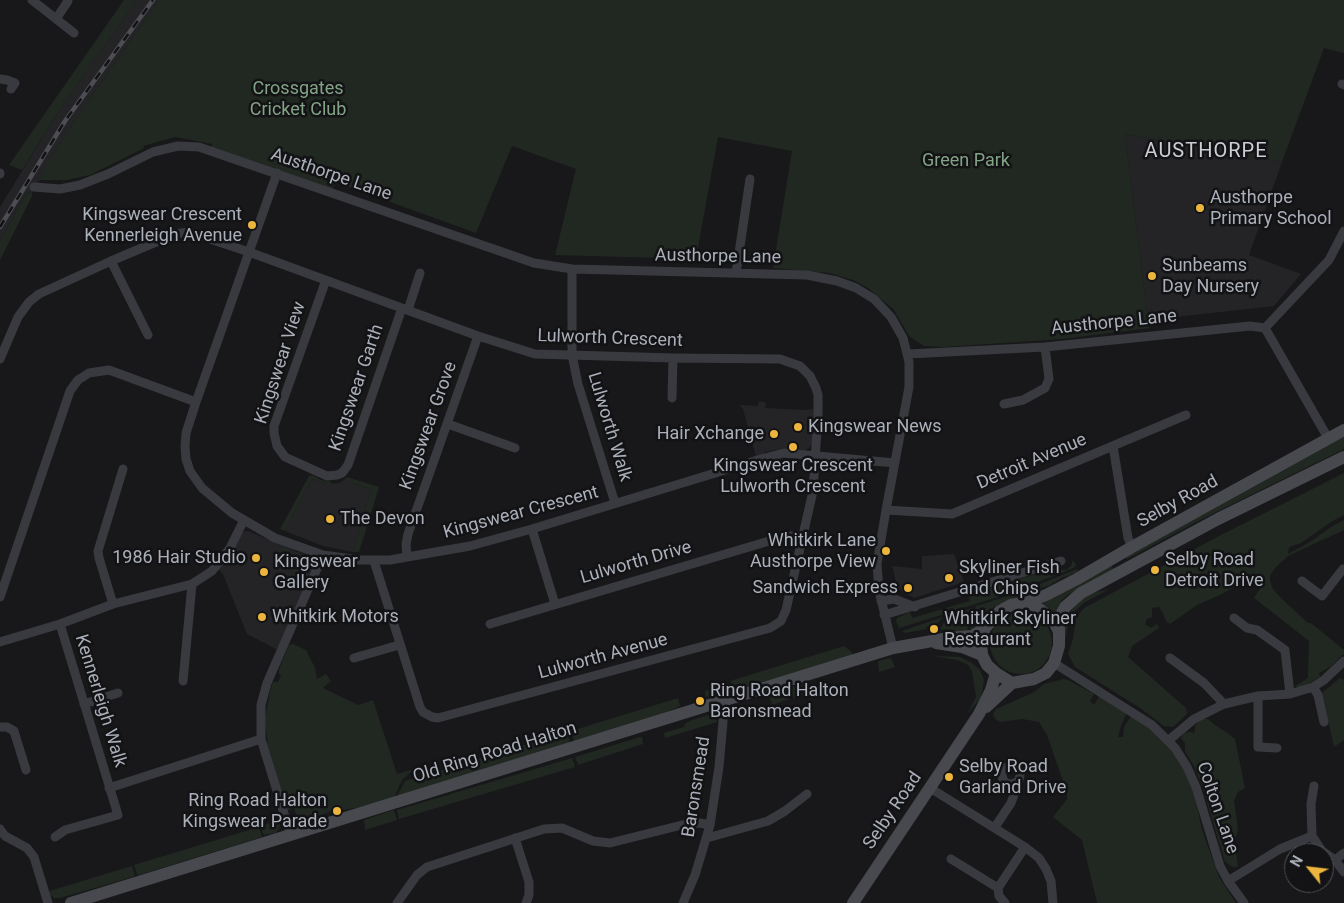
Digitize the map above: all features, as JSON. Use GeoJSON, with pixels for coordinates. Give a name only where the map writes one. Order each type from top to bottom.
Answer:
{"type":"FeatureCollection","features":[{"type":"Feature","properties":{"kind":"main road","name":"Selby Road"},"geometry":{"type":"LineString","coordinates":[[1028,602],[1077,579],[1344,430]]}},
{"type":"Feature","properties":{"kind":"main road","name":"Selby Road"},"geometry":{"type":"LineString","coordinates":[[1060,632],[1059,618],[1065,607],[1081,593],[1218,519],[1344,457]]}},
{"type":"Feature","properties":{"kind":"main road"},"geometry":{"type":"LineString","coordinates":[[1028,602],[1054,621],[1060,632],[1059,646],[1054,663],[1046,673],[1012,683],[987,665],[982,655],[981,641],[985,628],[1000,611],[1011,605],[1028,602]]}},
{"type":"Feature","properties":{"kind":"main road","name":"Old Ring Road Halton"},"geometry":{"type":"LineString","coordinates":[[71,903],[893,648],[972,636],[985,628]]}},
{"type":"Feature","properties":{"kind":"main road","name":"Old Ring Road Halton"},"geometry":{"type":"LineString","coordinates":[[930,642],[962,647],[982,655]]}},
{"type":"Feature","properties":{"kind":"main road","name":"Selby Road"},"geometry":{"type":"LineString","coordinates":[[853,903],[979,714],[991,690],[996,673]]}},
{"type":"Feature","properties":{"kind":"main road","name":"Selby Road"},"geometry":{"type":"LineString","coordinates":[[979,714],[1012,683]]}},
{"type":"Feature","properties":{"kind":"street"},"geometry":{"type":"LineString","coordinates":[[32,0],[74,33]]}},
{"type":"Feature","properties":{"kind":"street"},"geometry":{"type":"LineString","coordinates":[[56,19],[68,1]]}},
{"type":"Feature","properties":{"kind":"street"},"geometry":{"type":"LineString","coordinates":[[0,79],[15,83],[11,89]]}},
{"type":"Feature","properties":{"kind":"street","name":"Austhorpe Lane"},"geometry":{"type":"LineString","coordinates":[[34,187],[60,189],[80,185],[108,174],[153,152],[178,146],[199,147],[534,263],[572,269],[736,272],[817,276],[837,280],[856,288],[874,299],[891,317],[900,331],[908,354],[1045,347],[1250,326],[1265,328]]}},
{"type":"Feature","properties":{"kind":"street","name":"Kingswear Crescent"},"geometry":{"type":"LineString","coordinates":[[277,173],[196,402],[185,439],[186,459],[190,471],[198,482],[212,497],[244,520],[275,538],[323,555],[374,561],[470,546],[761,459],[784,454],[895,463]]}},
{"type":"Feature","properties":{"kind":"street"},"geometry":{"type":"LineString","coordinates":[[736,272],[750,180]]}},
{"type":"Feature","properties":{"kind":"street"},"geometry":{"type":"LineString","coordinates":[[1328,438],[1265,328],[1329,260],[1344,231]]}},
{"type":"Feature","properties":{"kind":"street","name":"Lulworth Crescent"},"geometry":{"type":"LineString","coordinates":[[0,359],[15,322],[34,298],[44,291],[182,232],[196,234],[249,252],[478,336],[536,354],[780,359],[800,366],[810,376],[818,395],[815,456]]}},
{"type":"Feature","properties":{"kind":"street"},"geometry":{"type":"LineString","coordinates":[[111,261],[148,335]]}},
{"type":"Feature","properties":{"kind":"street","name":"Lulworth Walk"},"geometry":{"type":"LineString","coordinates":[[572,269],[572,355],[578,384],[615,504]]}},
{"type":"Feature","properties":{"kind":"street","name":"Kingswear Garth"},"geometry":{"type":"LineString","coordinates":[[310,468],[332,476],[337,476],[346,470],[420,273]]}},
{"type":"Feature","properties":{"kind":"street","name":"Kingswear View"},"geometry":{"type":"LineString","coordinates":[[310,468],[285,457],[277,446],[274,426],[326,280]]}},
{"type":"Feature","properties":{"kind":"street","name":"Kingswear Grove"},"geometry":{"type":"LineString","coordinates":[[407,557],[406,544],[408,534],[478,336]]}},
{"type":"Feature","properties":{"kind":"street"},"geometry":{"type":"LineString","coordinates":[[1004,404],[1023,400],[1046,388],[1049,380],[1045,347]]}},
{"type":"Feature","properties":{"kind":"street"},"geometry":{"type":"LineString","coordinates":[[893,648],[881,601],[877,564],[909,387],[910,370],[908,354]]}},
{"type":"Feature","properties":{"kind":"street"},"geometry":{"type":"LineString","coordinates":[[672,398],[673,358]]}},
{"type":"Feature","properties":{"kind":"street"},"geometry":{"type":"LineString","coordinates":[[0,597],[70,391],[78,380],[96,371],[109,370],[196,402]]}},
{"type":"Feature","properties":{"kind":"street","name":"Detroit Avenue"},"geometry":{"type":"LineString","coordinates":[[886,510],[952,514],[1186,415]]}},
{"type":"Feature","properties":{"kind":"street"},"geometry":{"type":"LineString","coordinates":[[448,424],[515,448]]}},
{"type":"Feature","properties":{"kind":"street"},"geometry":{"type":"LineString","coordinates":[[1113,446],[1128,538],[1132,547]]}},
{"type":"Feature","properties":{"kind":"street","name":"Lulworth Avenue"},"geometry":{"type":"LineString","coordinates":[[374,561],[420,707],[427,715],[438,718],[761,631],[776,625],[784,616],[786,610],[813,490],[815,456]]}},
{"type":"Feature","properties":{"kind":"street"},"geometry":{"type":"LineString","coordinates":[[112,604],[98,551],[123,469]]}},
{"type":"Feature","properties":{"kind":"street"},"geometry":{"type":"LineString","coordinates":[[0,642],[60,624],[112,604],[192,584],[212,571],[230,548],[244,520]]}},
{"type":"Feature","properties":{"kind":"street"},"geometry":{"type":"LineString","coordinates":[[532,529],[555,604]]}},
{"type":"Feature","properties":{"kind":"street","name":"Lulworth Drive"},"geometry":{"type":"LineString","coordinates":[[490,624],[786,536],[802,536]]}},
{"type":"Feature","properties":{"kind":"street"},"geometry":{"type":"LineString","coordinates":[[291,836],[261,739],[260,718],[264,692],[323,555]]}},
{"type":"Feature","properties":{"kind":"street"},"geometry":{"type":"LineString","coordinates":[[884,615],[1061,561]]}},
{"type":"Feature","properties":{"kind":"street"},"geometry":{"type":"LineString","coordinates":[[1302,580],[1322,596],[1344,570]]}},
{"type":"Feature","properties":{"kind":"street"},"geometry":{"type":"LineString","coordinates":[[183,681],[192,584]]}},
{"type":"Feature","properties":{"kind":"street"},"geometry":{"type":"LineString","coordinates":[[881,601],[894,599],[915,607]]}},
{"type":"Feature","properties":{"kind":"street"},"geometry":{"type":"LineString","coordinates":[[1234,618],[1247,628],[1257,630],[1285,650],[1290,694]]}},
{"type":"Feature","properties":{"kind":"street","name":"Kennerleigh Walk"},"geometry":{"type":"LineString","coordinates":[[55,837],[70,828],[118,815],[60,624]]}},
{"type":"Feature","properties":{"kind":"street"},"geometry":{"type":"LineString","coordinates":[[354,658],[399,645]]}},
{"type":"Feature","properties":{"kind":"street"},"geometry":{"type":"LineString","coordinates":[[1170,658],[1204,683],[1224,704]]}},
{"type":"Feature","properties":{"kind":"street"},"geometry":{"type":"LineString","coordinates":[[1169,740],[1194,720],[1224,704],[1258,696],[1290,694],[1313,687],[1344,662]]}},
{"type":"Feature","properties":{"kind":"street","name":"Colton Lane"},"geometry":{"type":"LineString","coordinates":[[1054,663],[1143,718],[1169,740],[1182,757],[1192,776],[1220,866],[1244,903]]}},
{"type":"Feature","properties":{"kind":"street"},"geometry":{"type":"LineString","coordinates":[[1313,687],[1318,695],[1324,722]]}},
{"type":"Feature","properties":{"kind":"street"},"geometry":{"type":"LineString","coordinates":[[84,704],[118,694]]}},
{"type":"Feature","properties":{"kind":"street"},"geometry":{"type":"LineString","coordinates":[[1258,696],[1258,748],[1277,748]]}},
{"type":"Feature","properties":{"kind":"street","name":"Baronsmead"},"geometry":{"type":"LineString","coordinates":[[683,903],[708,838],[719,767],[723,722],[722,702]]}},
{"type":"Feature","properties":{"kind":"street"},"geometry":{"type":"LineString","coordinates":[[0,727],[7,726],[14,731],[26,770]]}},
{"type":"Feature","properties":{"kind":"street","name":"Kennerleigh Walk"},"geometry":{"type":"LineString","coordinates":[[109,788],[261,739]]}},
{"type":"Feature","properties":{"kind":"street"},"geometry":{"type":"LineString","coordinates":[[994,828],[1011,803],[1014,795],[1014,783]]}},
{"type":"Feature","properties":{"kind":"street"},"geometry":{"type":"LineString","coordinates":[[1314,786],[1311,795],[1312,836],[1322,851],[1335,860],[1344,872]]}},
{"type":"Feature","properties":{"kind":"street"},"geometry":{"type":"LineString","coordinates":[[930,788],[1025,846],[1039,858],[1046,869],[1053,887],[1053,903]]}},
{"type":"Feature","properties":{"kind":"street"},"geometry":{"type":"LineString","coordinates":[[708,838],[768,821],[807,794]]}},
{"type":"Feature","properties":{"kind":"street"},"geometry":{"type":"LineString","coordinates":[[397,903],[417,875],[427,867],[544,829],[568,830],[593,841],[615,843],[686,824],[700,823],[710,825]]}},
{"type":"Feature","properties":{"kind":"street"},"geometry":{"type":"LineString","coordinates":[[0,829],[5,836],[27,848],[34,857],[48,903]]}},
{"type":"Feature","properties":{"kind":"street"},"geometry":{"type":"LineString","coordinates":[[1228,881],[1280,849],[1312,836]]}},
{"type":"Feature","properties":{"kind":"street"},"geometry":{"type":"LineString","coordinates":[[515,838],[529,882],[529,895],[526,903]]}},
{"type":"Feature","properties":{"kind":"street"},"geometry":{"type":"LineString","coordinates":[[1005,903],[999,896],[998,888],[1025,846]]}},
{"type":"Feature","properties":{"kind":"street"},"geometry":{"type":"LineString","coordinates":[[1335,860],[1344,853]]}},
{"type":"Feature","properties":{"kind":"street"},"geometry":{"type":"LineString","coordinates":[[951,859],[998,888]]}},
{"type":"Feature","properties":{"kind":"shaded area"},"geometry":{"type":"Polygon","coordinates":[[[137,0],[159,0],[73,123],[32,193],[26,194],[0,241],[0,207],[59,111],[137,0]]]}},
{"type":"Feature","properties":{"kind":"shaded area","name":"Austhorpe Primary School"},"geometry":{"type":"Polygon","coordinates":[[[1125,134],[1282,162],[1249,255],[1301,274],[1274,306],[1148,320],[1125,134]]]}},
{"type":"Feature","properties":{"kind":"shaded area"},"geometry":{"type":"Polygon","coordinates":[[[759,401],[766,403],[765,408],[815,409],[813,442],[810,447],[799,452],[795,448],[781,449],[765,452],[763,455],[756,457],[743,409],[740,405],[758,406],[759,401]]]}},
{"type":"Feature","properties":{"kind":"shaded area"},"geometry":{"type":"Polygon","coordinates":[[[312,479],[326,484],[339,483],[344,480],[371,489],[353,552],[323,546],[285,531],[312,479]]]}},
{"type":"Feature","properties":{"kind":"shaded area"},"geometry":{"type":"Polygon","coordinates":[[[248,531],[303,554],[311,561],[313,566],[278,650],[247,634],[223,574],[218,569],[242,532],[248,531]]]}},
{"type":"Feature","properties":{"kind":"shaded area"},"geometry":{"type":"Polygon","coordinates":[[[954,554],[964,582],[914,598],[898,589],[892,566],[922,569],[922,556],[954,554]]]}},
{"type":"Feature","properties":{"kind":"green space"},"geometry":{"type":"Polygon","coordinates":[[[124,0],[137,0],[59,111],[22,170],[9,165],[124,0]]]}},
{"type":"Feature","properties":{"kind":"green space","name":"Green Park"},"geometry":{"type":"Polygon","coordinates":[[[159,0],[1344,0],[1344,53],[1324,48],[1282,162],[1125,134],[1149,328],[1063,339],[943,347],[924,346],[909,336],[894,310],[868,288],[853,280],[829,273],[773,268],[792,151],[718,137],[696,259],[555,255],[576,169],[512,146],[476,233],[335,182],[331,192],[210,151],[212,144],[175,137],[143,146],[144,148],[90,175],[67,180],[38,180],[73,123],[159,0]]]}},
{"type":"Feature","properties":{"kind":"green space"},"geometry":{"type":"Polygon","coordinates":[[[32,193],[0,260],[0,241],[26,194],[32,193]]]}},
{"type":"Feature","properties":{"kind":"green space"},"geometry":{"type":"Polygon","coordinates":[[[1344,435],[1344,449],[1202,519],[1127,559],[1124,555],[1344,435]]]}},
{"type":"Feature","properties":{"kind":"green space"},"geometry":{"type":"Polygon","coordinates":[[[1344,473],[1344,515],[1301,543],[1289,547],[1288,554],[1344,520],[1344,530],[1288,556],[1275,568],[1270,576],[1273,589],[1282,599],[1308,623],[1311,623],[1344,650],[1344,654],[1330,667],[1319,673],[1320,677],[1300,688],[1295,686],[1308,678],[1309,641],[1254,598],[1261,587],[1248,579],[1222,594],[1197,605],[1170,624],[1166,621],[1159,607],[1152,608],[1152,617],[1147,619],[1145,624],[1151,628],[1157,624],[1159,628],[1132,646],[1128,657],[1186,708],[1187,714],[1173,727],[1164,726],[1140,708],[1075,667],[1068,654],[1073,639],[1076,618],[1084,608],[1219,536],[1344,473]]]}},
{"type":"Feature","properties":{"kind":"green space"},"geometry":{"type":"Polygon","coordinates":[[[312,475],[321,480],[331,482],[331,484],[312,479],[285,531],[280,529],[309,476],[312,475]]]}},
{"type":"Feature","properties":{"kind":"green space"},"geometry":{"type":"Polygon","coordinates":[[[347,477],[379,487],[359,552],[353,552],[371,489],[344,480],[347,477]]]}},
{"type":"Feature","properties":{"kind":"green space"},"geometry":{"type":"Polygon","coordinates":[[[278,546],[299,555],[305,561],[305,570],[299,583],[278,546]]]}},
{"type":"Feature","properties":{"kind":"green space"},"geometry":{"type":"Polygon","coordinates":[[[1073,560],[1076,565],[1075,567],[1064,572],[1002,596],[946,613],[945,608],[970,601],[968,593],[1054,569],[1066,570],[1071,566],[1073,560]]]}},
{"type":"Feature","properties":{"kind":"green space"},"geometry":{"type":"Polygon","coordinates":[[[1111,565],[1113,569],[1066,596],[1055,613],[1042,603],[1111,565]]]}},
{"type":"Feature","properties":{"kind":"green space"},"geometry":{"type":"Polygon","coordinates":[[[1077,569],[1078,571],[1050,585],[994,607],[980,623],[970,630],[976,606],[1020,592],[1077,569]]]}},
{"type":"Feature","properties":{"kind":"green space"},"geometry":{"type":"Polygon","coordinates":[[[1108,590],[1085,602],[1075,611],[1069,622],[1065,640],[1065,623],[1069,611],[1089,593],[1108,590]]]}},
{"type":"Feature","properties":{"kind":"green space"},"geometry":{"type":"Polygon","coordinates":[[[972,608],[967,631],[940,629],[948,616],[972,608]]]}},
{"type":"Feature","properties":{"kind":"green space"},"geometry":{"type":"Polygon","coordinates":[[[943,609],[945,614],[899,628],[896,621],[897,618],[910,612],[912,618],[943,609]]]}},
{"type":"Feature","properties":{"kind":"green space"},"geometry":{"type":"Polygon","coordinates":[[[1021,612],[1033,614],[1043,621],[1050,631],[1052,643],[1050,655],[1043,665],[1033,672],[1021,674],[1009,672],[999,665],[992,655],[990,643],[992,631],[999,621],[1009,614],[1021,612]]]}},
{"type":"Feature","properties":{"kind":"green space"},"geometry":{"type":"Polygon","coordinates":[[[943,617],[936,625],[926,627],[926,629],[905,633],[902,631],[943,617]]]}},
{"type":"Feature","properties":{"kind":"green space"},"geometry":{"type":"Polygon","coordinates":[[[293,644],[306,650],[315,668],[317,679],[326,674],[331,681],[323,688],[358,705],[373,700],[397,774],[414,769],[402,780],[394,798],[367,806],[343,810],[341,807],[303,823],[297,818],[294,808],[287,811],[268,746],[265,720],[273,682],[278,682],[281,675],[279,674],[279,669],[289,645],[293,644]]]}},
{"type":"Feature","properties":{"kind":"green space"},"geometry":{"type":"Polygon","coordinates":[[[844,646],[852,652],[853,656],[733,692],[730,681],[844,646]]]}},
{"type":"Feature","properties":{"kind":"green space"},"geometry":{"type":"Polygon","coordinates":[[[933,656],[960,657],[972,663],[980,670],[984,680],[980,699],[967,714],[976,697],[972,671],[968,665],[957,660],[933,656]]]}},
{"type":"Feature","properties":{"kind":"green space"},"geometry":{"type":"Polygon","coordinates":[[[889,658],[895,667],[879,672],[878,661],[889,658]]]}},
{"type":"Feature","properties":{"kind":"green space"},"geometry":{"type":"Polygon","coordinates":[[[1340,678],[1344,680],[1344,740],[1334,747],[1322,693],[1340,678]]]}},
{"type":"Feature","properties":{"kind":"green space"},"geometry":{"type":"Polygon","coordinates":[[[1064,679],[1094,694],[1090,701],[1094,705],[1099,696],[1127,713],[1118,737],[1123,737],[1124,727],[1131,716],[1150,728],[1173,753],[1185,772],[1194,792],[1202,830],[1219,877],[1236,903],[1097,903],[1082,840],[1053,817],[1067,799],[1067,792],[1047,735],[1039,722],[1022,719],[1001,722],[996,720],[993,714],[996,709],[1034,692],[1044,684],[1064,679]]]}},
{"type":"Feature","properties":{"kind":"green space"},"geometry":{"type":"Polygon","coordinates":[[[728,683],[731,693],[707,697],[705,695],[705,691],[728,683]]]}},
{"type":"Feature","properties":{"kind":"green space"},"geometry":{"type":"Polygon","coordinates":[[[808,683],[812,692],[793,698],[790,688],[808,683]]]}},
{"type":"Feature","properties":{"kind":"green space"},"geometry":{"type":"Polygon","coordinates":[[[785,691],[789,699],[772,705],[769,696],[785,691]]]}},
{"type":"Feature","properties":{"kind":"green space"},"geometry":{"type":"Polygon","coordinates":[[[678,698],[680,706],[664,713],[574,741],[571,731],[678,698]]]}},
{"type":"Feature","properties":{"kind":"green space"},"geometry":{"type":"Polygon","coordinates":[[[712,714],[717,722],[665,738],[664,733],[684,727],[686,723],[692,720],[712,714]]]}},
{"type":"Feature","properties":{"kind":"green space"},"geometry":{"type":"Polygon","coordinates":[[[1201,719],[1208,719],[1235,739],[1245,788],[1238,792],[1234,801],[1238,829],[1235,841],[1238,867],[1233,867],[1225,862],[1203,789],[1195,768],[1185,751],[1185,743],[1181,738],[1184,733],[1194,733],[1196,724],[1201,719]]]}},
{"type":"Feature","properties":{"kind":"green space"},"geometry":{"type":"Polygon","coordinates":[[[567,732],[570,743],[397,796],[405,781],[567,732]]]}},
{"type":"Feature","properties":{"kind":"green space"},"geometry":{"type":"Polygon","coordinates":[[[642,737],[643,744],[578,765],[575,757],[642,737]]]}},
{"type":"Feature","properties":{"kind":"green space"},"geometry":{"type":"Polygon","coordinates":[[[572,758],[575,767],[399,819],[397,810],[572,758]]]}},
{"type":"Feature","properties":{"kind":"green space"},"geometry":{"type":"Polygon","coordinates":[[[394,810],[397,820],[365,830],[364,820],[394,810]]]}},
{"type":"Feature","properties":{"kind":"green space"},"geometry":{"type":"Polygon","coordinates":[[[280,820],[280,826],[276,833],[264,835],[260,826],[280,820]]]}},
{"type":"Feature","properties":{"kind":"green space"},"geometry":{"type":"Polygon","coordinates":[[[259,827],[262,837],[139,875],[137,874],[134,865],[259,827]]]}},
{"type":"Feature","properties":{"kind":"green space"},"geometry":{"type":"Polygon","coordinates":[[[132,866],[135,876],[116,882],[60,898],[54,898],[46,892],[132,866]]]}},
{"type":"Feature","properties":{"kind":"railway"},"geometry":{"type":"LineString","coordinates":[[0,227],[65,121],[153,0]]}},
{"type":"Feature","properties":{"kind":"place","name":"Austhorpe Primary School"},"geometry":{"type":"Point","coordinates":[1200,208]}},
{"type":"Feature","properties":{"kind":"place","name":"Kingswear Crescent Kennerleigh Avenue"},"geometry":{"type":"Point","coordinates":[252,225]}},
{"type":"Feature","properties":{"kind":"place","name":"Sunbeams Day Nursery"},"geometry":{"type":"Point","coordinates":[1152,276]}},
{"type":"Feature","properties":{"kind":"place","name":"Kingswear News"},"geometry":{"type":"Point","coordinates":[798,427]}},
{"type":"Feature","properties":{"kind":"place","name":"Hair Xchange"},"geometry":{"type":"Point","coordinates":[774,434]}},
{"type":"Feature","properties":{"kind":"place","name":"Kingswear Crescent Lulworth Crescent"},"geometry":{"type":"Point","coordinates":[793,447]}},
{"type":"Feature","properties":{"kind":"place","name":"The Devon"},"geometry":{"type":"Point","coordinates":[330,519]}},
{"type":"Feature","properties":{"kind":"place","name":"Whitkirk Lane Austhorpe View"},"geometry":{"type":"Point","coordinates":[886,551]}},
{"type":"Feature","properties":{"kind":"place","name":"1986 Hair Studio"},"geometry":{"type":"Point","coordinates":[256,558]}},
{"type":"Feature","properties":{"kind":"place","name":"Selby Road Detroit Drive"},"geometry":{"type":"Point","coordinates":[1155,570]}},
{"type":"Feature","properties":{"kind":"place","name":"Kingswear Gallery"},"geometry":{"type":"Point","coordinates":[264,572]}},
{"type":"Feature","properties":{"kind":"place","name":"Skyliner Fish and Chips"},"geometry":{"type":"Point","coordinates":[949,578]}},
{"type":"Feature","properties":{"kind":"place","name":"Sandwich Express"},"geometry":{"type":"Point","coordinates":[908,588]}},
{"type":"Feature","properties":{"kind":"place","name":"Whitkirk Motors"},"geometry":{"type":"Point","coordinates":[262,617]}},
{"type":"Feature","properties":{"kind":"place","name":"Whitkirk Skyliner Restaurant"},"geometry":{"type":"Point","coordinates":[934,629]}},
{"type":"Feature","properties":{"kind":"place","name":"Ring Road Halton Baronsmead"},"geometry":{"type":"Point","coordinates":[700,701]}},
{"type":"Feature","properties":{"kind":"place","name":"Selby Road Garland Drive"},"geometry":{"type":"Point","coordinates":[949,777]}},
{"type":"Feature","properties":{"kind":"place","name":"Ring Road Halton Kingswear Parade"},"geometry":{"type":"Point","coordinates":[337,811]}},
{"type":"Feature","properties":{"kind":"district","name":"AUSTHORPE"},"geometry":{"type":"Point","coordinates":[1206,152]}},
{"type":"Feature","properties":{"kind":"park label","name":"Crossgates Cricket Club"},"geometry":{"type":"Point","coordinates":[298,99]}}]}
